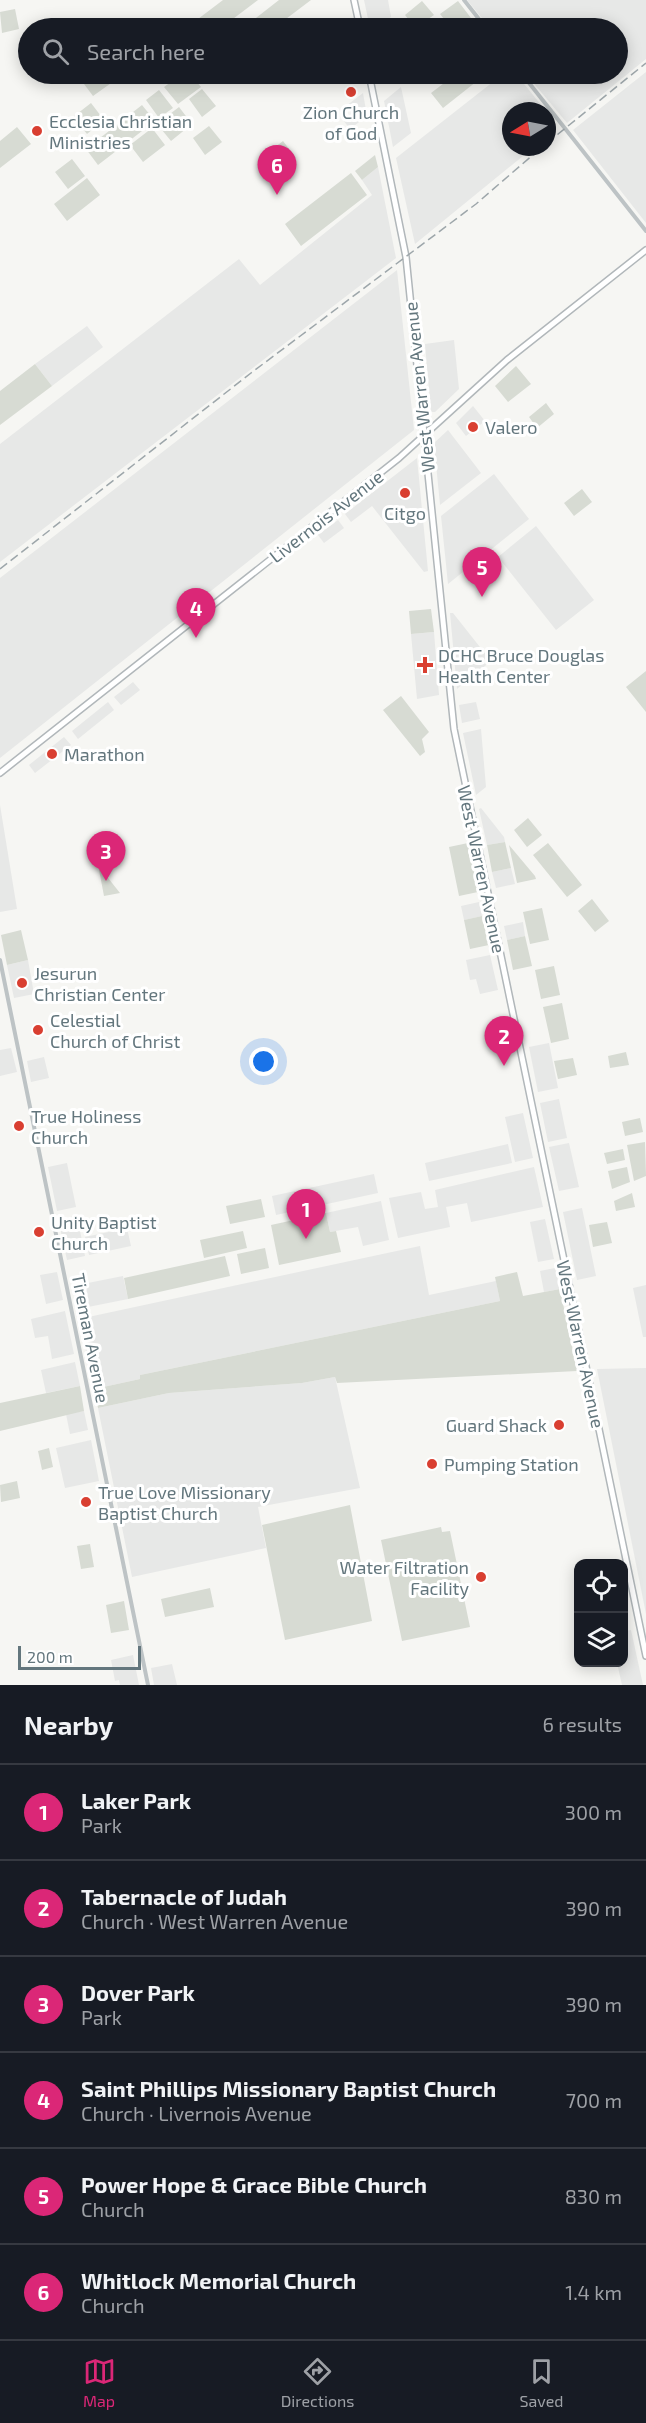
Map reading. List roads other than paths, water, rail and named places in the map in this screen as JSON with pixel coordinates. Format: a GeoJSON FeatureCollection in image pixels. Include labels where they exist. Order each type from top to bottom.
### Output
{"type":"FeatureCollection","features":[{"type":"Feature","properties":{"kind":"main road"},"geometry":{"type":"LineString","coordinates":[[354,0],[358,18]]}},
{"type":"Feature","properties":{"kind":"main road","name":"West Warren Avenue"},"geometry":{"type":"LineString","coordinates":[[371,84],[406,257],[454,729],[646,1656]]}},
{"type":"Feature","properties":{"kind":"main road","name":"Livernois Avenue"},"geometry":{"type":"LineString","coordinates":[[0,773],[424,437],[507,360],[646,250]]}},
{"type":"Feature","properties":{"kind":"street"},"geometry":{"type":"LineString","coordinates":[[464,0],[478,18]]}},
{"type":"Feature","properties":{"kind":"street"},"geometry":{"type":"LineString","coordinates":[[530,84],[646,231]]}},
{"type":"Feature","properties":{"kind":"street","name":"Tireman Avenue"},"geometry":{"type":"LineString","coordinates":[[0,960],[148,1685]]}},
{"type":"Feature","properties":{"kind":"railway"},"geometry":{"type":"LineString","coordinates":[[628,78],[646,63]]}},
{"type":"Feature","properties":{"kind":"railway"},"geometry":{"type":"LineString","coordinates":[[556,136],[620,84]]}},
{"type":"Feature","properties":{"kind":"railway"},"geometry":{"type":"LineString","coordinates":[[0,569],[251,373],[476,204],[532,156]]}},
{"type":"Feature","properties":{"kind":"place","name":"Zion Church of God"},"geometry":{"type":"Point","coordinates":[351,92]}},
{"type":"Feature","properties":{"kind":"place","name":"Ecclesia Christian Ministries"},"geometry":{"type":"Point","coordinates":[37,131]}},
{"type":"Feature","properties":{"kind":"place","name":"Whitlock Memorial Church"},"geometry":{"type":"Point","coordinates":[277,195]}},
{"type":"Feature","properties":{"kind":"place","name":"Valero"},"geometry":{"type":"Point","coordinates":[473,427]}},
{"type":"Feature","properties":{"kind":"place","name":"Citgo"},"geometry":{"type":"Point","coordinates":[405,493]}},
{"type":"Feature","properties":{"kind":"place","name":"Power Hope & Grace Bible Church"},"geometry":{"type":"Point","coordinates":[482,597]}},
{"type":"Feature","properties":{"kind":"place","name":"Saint Phillips Missionary Baptist Church"},"geometry":{"type":"Point","coordinates":[196,638]}},
{"type":"Feature","properties":{"kind":"place","name":"DCHC Bruce Douglas Health Center"},"geometry":{"type":"Point","coordinates":[425,665]}},
{"type":"Feature","properties":{"kind":"place","name":"Marathon"},"geometry":{"type":"Point","coordinates":[52,754]}},
{"type":"Feature","properties":{"kind":"place","name":"Dover Park"},"geometry":{"type":"Point","coordinates":[106,881]}},
{"type":"Feature","properties":{"kind":"place","name":"Jesurun Christian Center"},"geometry":{"type":"Point","coordinates":[22,983]}},
{"type":"Feature","properties":{"kind":"place","name":"Celestial Church of Christ"},"geometry":{"type":"Point","coordinates":[38,1030]}},
{"type":"Feature","properties":{"kind":"place","name":"Tabernacle of Judah"},"geometry":{"type":"Point","coordinates":[504,1066]}},
{"type":"Feature","properties":{"kind":"place","name":"True Holiness Church"},"geometry":{"type":"Point","coordinates":[19,1126]}},
{"type":"Feature","properties":{"kind":"place","name":"Unity Baptist Church"},"geometry":{"type":"Point","coordinates":[39,1232]}},
{"type":"Feature","properties":{"kind":"place","name":"Laker Park"},"geometry":{"type":"Point","coordinates":[306,1239]}},
{"type":"Feature","properties":{"kind":"place","name":"Guard Shack"},"geometry":{"type":"Point","coordinates":[559,1425]}},
{"type":"Feature","properties":{"kind":"place","name":"Pumping Station"},"geometry":{"type":"Point","coordinates":[432,1464]}},
{"type":"Feature","properties":{"kind":"place","name":"True Love Missionary Baptist Church"},"geometry":{"type":"Point","coordinates":[86,1502]}},
{"type":"Feature","properties":{"kind":"place","name":"Water Filtration Facility"},"geometry":{"type":"Point","coordinates":[481,1577]}}]}
